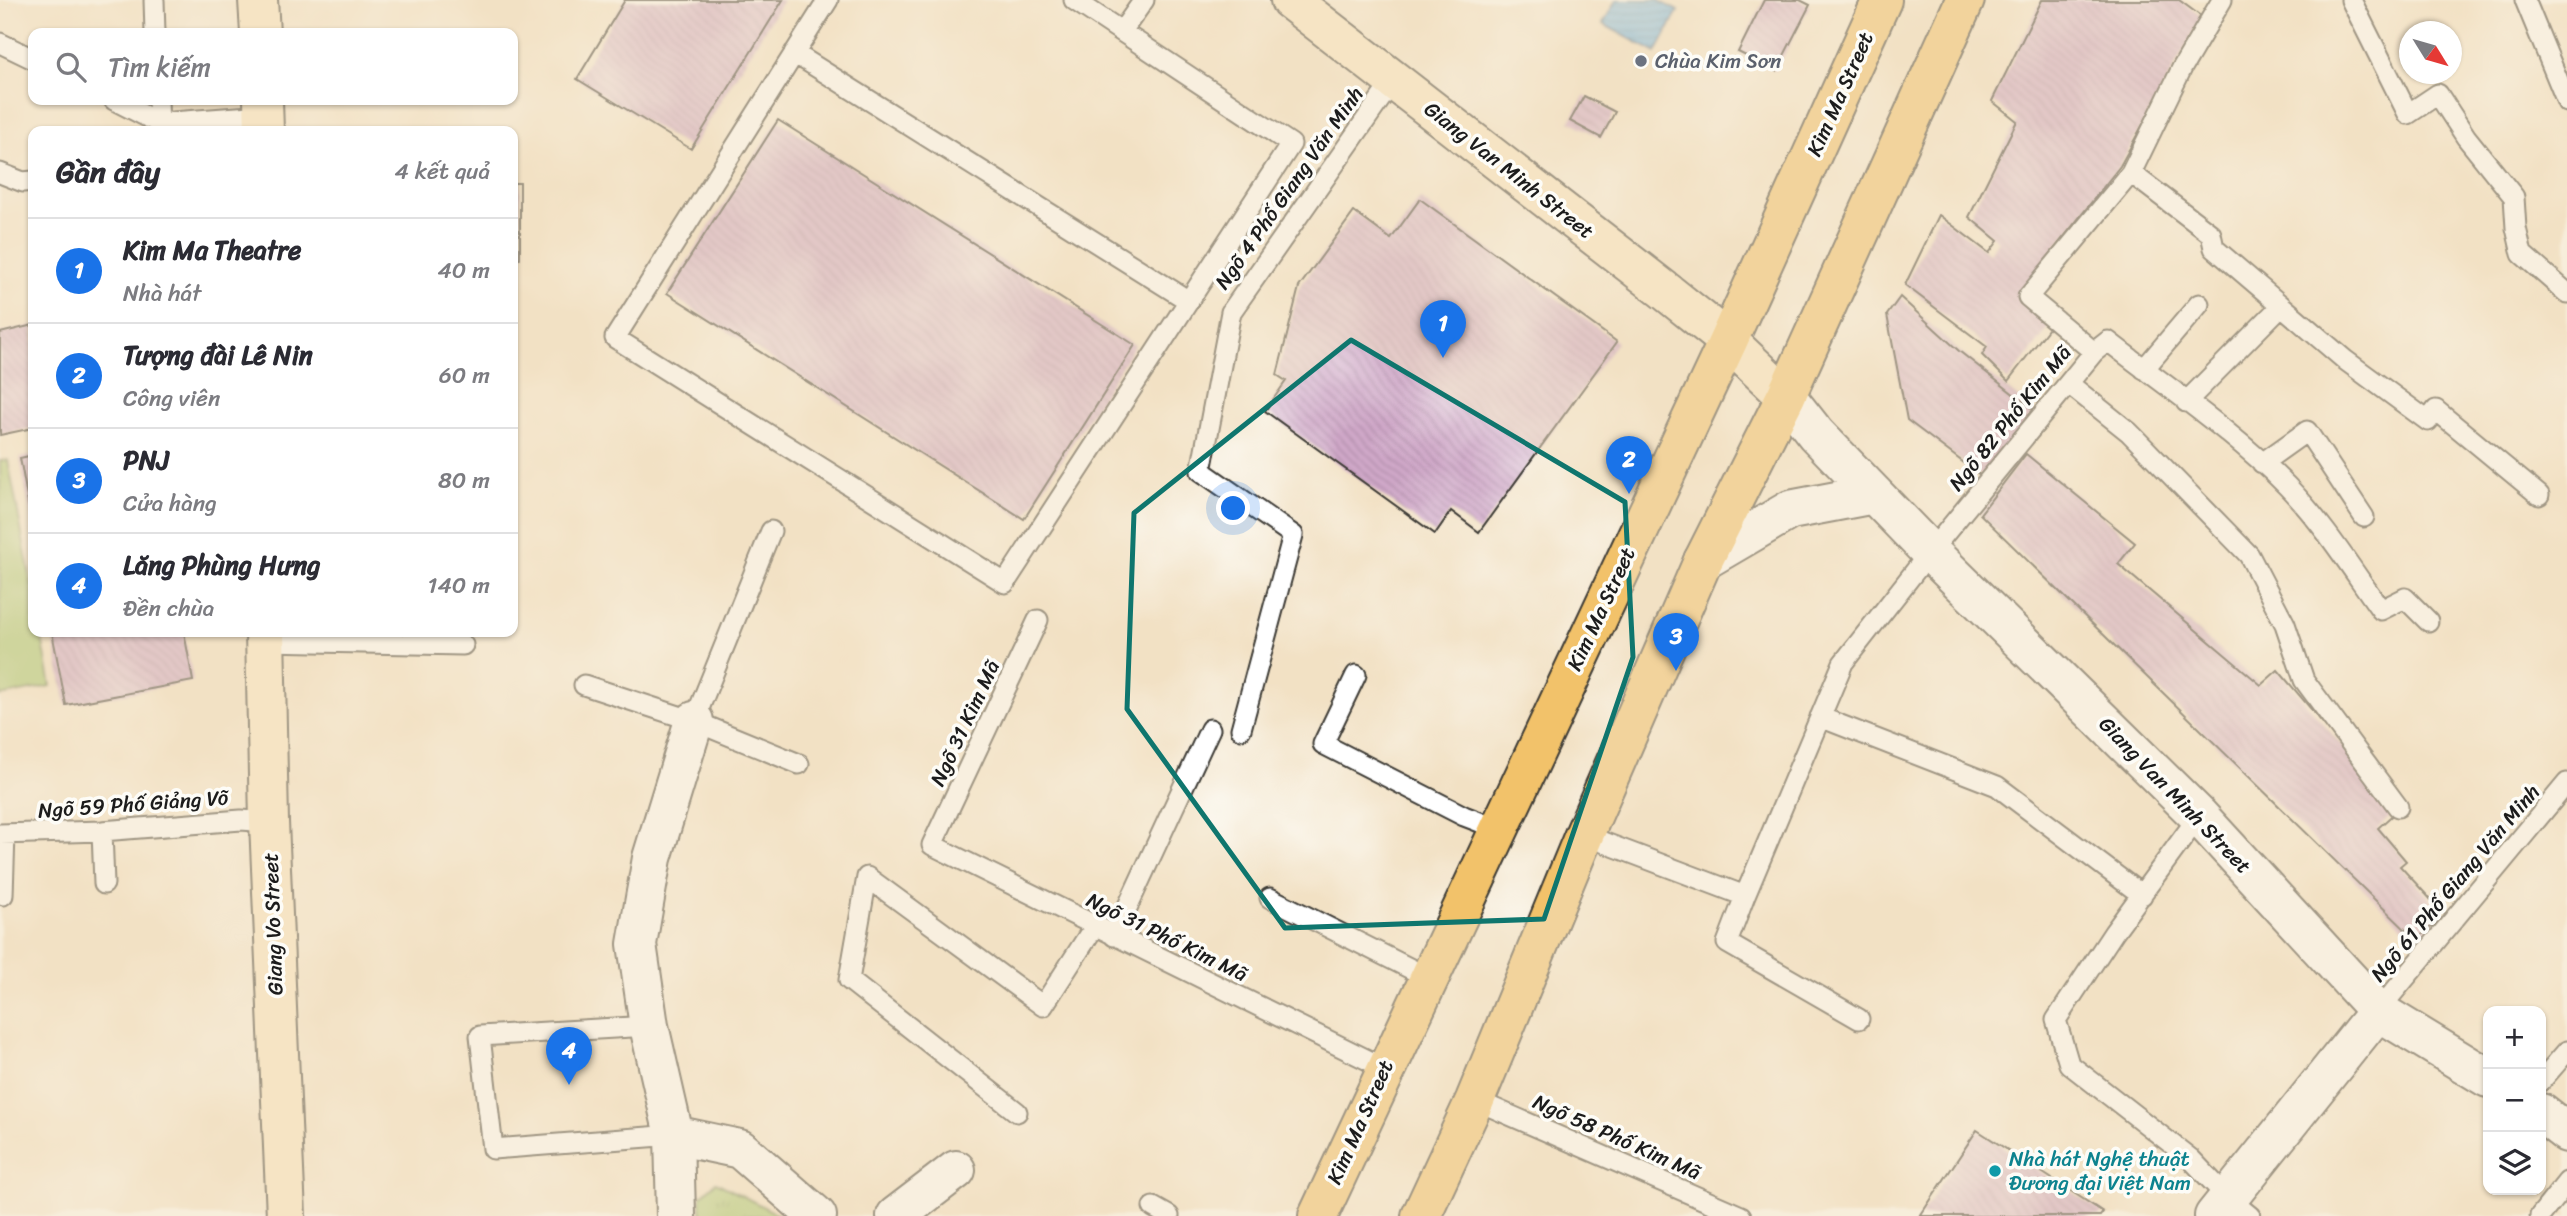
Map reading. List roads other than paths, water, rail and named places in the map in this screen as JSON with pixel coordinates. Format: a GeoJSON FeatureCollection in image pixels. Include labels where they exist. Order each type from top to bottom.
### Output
{"type":"FeatureCollection","features":[{"type":"Feature","properties":{"kind":"main road"},"geometry":{"type":"LineString","coordinates":[[258,0],[260,28]]}},
{"type":"Feature","properties":{"kind":"main road","name":"Giang Van Minh Street"},"geometry":{"type":"LineString","coordinates":[[1290,0],[1728,341],[1786,396]]}},
{"type":"Feature","properties":{"kind":"main road","name":"Kim Ma Street"},"geometry":{"type":"LineString","coordinates":[[1318,1216],[1384,1068],[1728,341],[1882,0]]}},
{"type":"Feature","properties":{"kind":"main road"},"geometry":{"type":"LineString","coordinates":[[1421,1216],[1475,1100],[1584,835],[1703,561],[1786,396],[1965,0]]}},
{"type":"Feature","properties":{"kind":"main road","name":"Giang Vo Street"},"geometry":{"type":"LineString","coordinates":[[265,637],[269,822],[286,1216]]}},
{"type":"Feature","properties":{"kind":"street","name":"Giang Van Minh Street"},"geometry":{"type":"LineString","coordinates":[[1786,396],[1816,434],[1930,552],[2199,816],[2378,1011],[2483,1075]]}},
{"type":"Feature","properties":{"kind":"street"},"geometry":{"type":"LineString","coordinates":[[1703,561],[1790,510],[1874,494]]}},
{"type":"Feature","properties":{"kind":"street"},"geometry":{"type":"LineString","coordinates":[[676,1216],[674,1135],[649,1026],[637,944],[652,858],[694,721]]}},
{"type":"Feature","properties":{"kind":"street"},"geometry":{"type":"LineString","coordinates":[[2231,1210],[2378,1011]]}},
{"type":"Feature","properties":{"kind":"street"},"geometry":{"type":"LineString","coordinates":[[2546,1117],[2567,1133]]}},
{"type":"Feature","properties":{"kind":"street"},"geometry":{"type":"LineString","coordinates":[[674,1135],[740,1149],[817,1216]]}},
{"type":"Feature","properties":{"kind":"street"},"geometry":{"type":"LineString","coordinates":[[896,1216],[956,1170]]}},
{"type":"Feature","properties":{"kind":"lane"},"geometry":{"type":"LineString","coordinates":[[154,0],[155,28]]}},
{"type":"Feature","properties":{"kind":"lane"},"geometry":{"type":"LineString","coordinates":[[828,0],[615,338],[1006,583],[1292,144],[1074,0]]}},
{"type":"Feature","properties":{"kind":"lane"},"geometry":{"type":"LineString","coordinates":[[1122,32],[1144,0]]}},
{"type":"Feature","properties":{"kind":"lane","name":"Ngõ 82 Phố Kim Mã"},"geometry":{"type":"LineString","coordinates":[[1859,1019],[1727,943],[1843,663],[2094,352],[2028,296],[2132,173],[2182,68],[2222,0]]}},
{"type":"Feature","properties":{"kind":"lane"},"geometry":{"type":"LineString","coordinates":[[2351,0],[2408,114],[2438,94],[2466,137],[2514,197],[2516,228],[2522,254],[2567,292]]}},
{"type":"Feature","properties":{"kind":"lane"},"geometry":{"type":"LineString","coordinates":[[2525,0],[2567,102]]}},
{"type":"Feature","properties":{"kind":"lane"},"geometry":{"type":"LineString","coordinates":[[0,43],[28,57]]}},
{"type":"Feature","properties":{"kind":"lane"},"geometry":{"type":"LineString","coordinates":[[794,53],[1189,301]]}},
{"type":"Feature","properties":{"kind":"lane","name":"Ngõ 4 Phố Giang Văn Minh"},"geometry":{"type":"LineString","coordinates":[[1241,729],[1293,535],[1201,471],[1231,312],[1393,81]]}},
{"type":"Feature","properties":{"kind":"lane"},"geometry":{"type":"LineString","coordinates":[[122,105],[157,126]]}},
{"type":"Feature","properties":{"kind":"lane"},"geometry":{"type":"LineString","coordinates":[[158,105],[159,126]]}},
{"type":"Feature","properties":{"kind":"lane"},"geometry":{"type":"LineString","coordinates":[[168,126],[264,115]]}},
{"type":"Feature","properties":{"kind":"lane"},"geometry":{"type":"LineString","coordinates":[[0,173],[28,181]]}},
{"type":"Feature","properties":{"kind":"lane"},"geometry":{"type":"LineString","coordinates":[[2132,173],[2211,234],[2214,248],[2345,360],[2428,421],[2436,410],[2539,495]]}},
{"type":"Feature","properties":{"kind":"lane"},"geometry":{"type":"LineString","coordinates":[[2144,369],[2199,304]]}},
{"type":"Feature","properties":{"kind":"lane"},"geometry":{"type":"LineString","coordinates":[[2186,402],[2281,306]]}},
{"type":"Feature","properties":{"kind":"lane"},"geometry":{"type":"LineString","coordinates":[[2094,352],[2108,341],[2262,463],[2319,523],[2381,610],[2405,598],[2428,621]]}},
{"type":"Feature","properties":{"kind":"lane"},"geometry":{"type":"LineString","coordinates":[[2069,384],[2129,432],[2249,555],[2285,624],[2304,680],[2398,807]]}},
{"type":"Feature","properties":{"kind":"lane"},"geometry":{"type":"LineString","coordinates":[[2262,463],[2307,431],[2364,517]]}},
{"type":"Feature","properties":{"kind":"lane"},"geometry":{"type":"LineString","coordinates":[[694,721],[771,531]]}},
{"type":"Feature","properties":{"kind":"lane","name":"Ngõ 31 Kim Mã"},"geometry":{"type":"LineString","coordinates":[[932,845],[1038,621]]}},
{"type":"Feature","properties":{"kind":"lane"},"geometry":{"type":"LineString","coordinates":[[287,637],[463,645]]}},
{"type":"Feature","properties":{"kind":"lane"},"geometry":{"type":"LineString","coordinates":[[1356,676],[1323,744],[1464,816],[1498,829]]}},
{"type":"Feature","properties":{"kind":"lane"},"geometry":{"type":"LineString","coordinates":[[584,685],[694,721],[799,764]]}},
{"type":"Feature","properties":{"kind":"lane"},"geometry":{"type":"LineString","coordinates":[[1820,717],[1997,786],[2142,895]]}},
{"type":"Feature","properties":{"kind":"lane"},"geometry":{"type":"LineString","coordinates":[[1114,936],[1210,729]]}},
{"type":"Feature","properties":{"kind":"lane","name":"Ngõ 61 Phố Giang Văn Minh"},"geometry":{"type":"LineString","coordinates":[[2378,1011],[2567,783]]}},
{"type":"Feature","properties":{"kind":"lane"},"geometry":{"type":"LineString","coordinates":[[2199,816],[2056,1020],[2069,1064],[2191,1159],[2231,1210]]}},
{"type":"Feature","properties":{"kind":"lane","name":"Ngõ 59 Phố Giảng Võ"},"geometry":{"type":"LineString","coordinates":[[2,834],[103,831],[242,820],[269,822]]}},
{"type":"Feature","properties":{"kind":"lane"},"geometry":{"type":"LineString","coordinates":[[103,831],[104,884]]}},
{"type":"Feature","properties":{"kind":"lane"},"geometry":{"type":"LineString","coordinates":[[2,834],[3,895]]}},
{"type":"Feature","properties":{"kind":"lane"},"geometry":{"type":"LineString","coordinates":[[1584,835],[1745,896]]}},
{"type":"Feature","properties":{"kind":"lane","name":"Ngõ 31 Phố Kim Mã"},"geometry":{"type":"LineString","coordinates":[[932,845],[1094,928],[1384,1068]]}},
{"type":"Feature","properties":{"kind":"lane"},"geometry":{"type":"LineString","coordinates":[[1017,1112],[849,980],[867,877],[1043,1006],[1094,928]]}},
{"type":"Feature","properties":{"kind":"lane"},"geometry":{"type":"LineString","coordinates":[[1270,898],[1427,977]]}},
{"type":"Feature","properties":{"kind":"lane"},"geometry":{"type":"LineString","coordinates":[[649,1026],[480,1037],[493,1149],[674,1135]]}},
{"type":"Feature","properties":{"kind":"lane"},"geometry":{"type":"LineString","coordinates":[[2546,1075],[2567,1051]]}},
{"type":"Feature","properties":{"kind":"lane","name":"Ngõ 58 Phố Kim Mã"},"geometry":{"type":"LineString","coordinates":[[1475,1100],[1741,1216]]}},
{"type":"Feature","properties":{"kind":"lane"},"geometry":{"type":"LineString","coordinates":[[2540,1216],[2567,1182]]}},
{"type":"Feature","properties":{"kind":"water"},"geometry":{"type":"Polygon","coordinates":[[[1616,0],[1658,0],[1678,11],[1656,53],[1603,24],[1616,0]]]}},
{"type":"Feature","properties":{"kind":"place","name":"Chùa Kim Sơn"},"geometry":{"type":"Point","coordinates":[1641,61]}},
{"type":"Feature","properties":{"kind":"place","name":"Kim Ma Theatre"},"geometry":{"type":"Point","coordinates":[1443,358]}},
{"type":"Feature","properties":{"kind":"place","name":"Tượng đài Lê Nin"},"geometry":{"type":"Point","coordinates":[1629,494]}},
{"type":"Feature","properties":{"kind":"place","name":"PNJ"},"geometry":{"type":"Point","coordinates":[1676,671]}},
{"type":"Feature","properties":{"kind":"place","name":"Lăng Phùng Hưng"},"geometry":{"type":"Point","coordinates":[569,1085]}},
{"type":"Feature","properties":{"kind":"place","name":"Nhà hát Nghệ thuật Đương đại Việt Nam"},"geometry":{"type":"Point","coordinates":[1995,1171]}}]}
